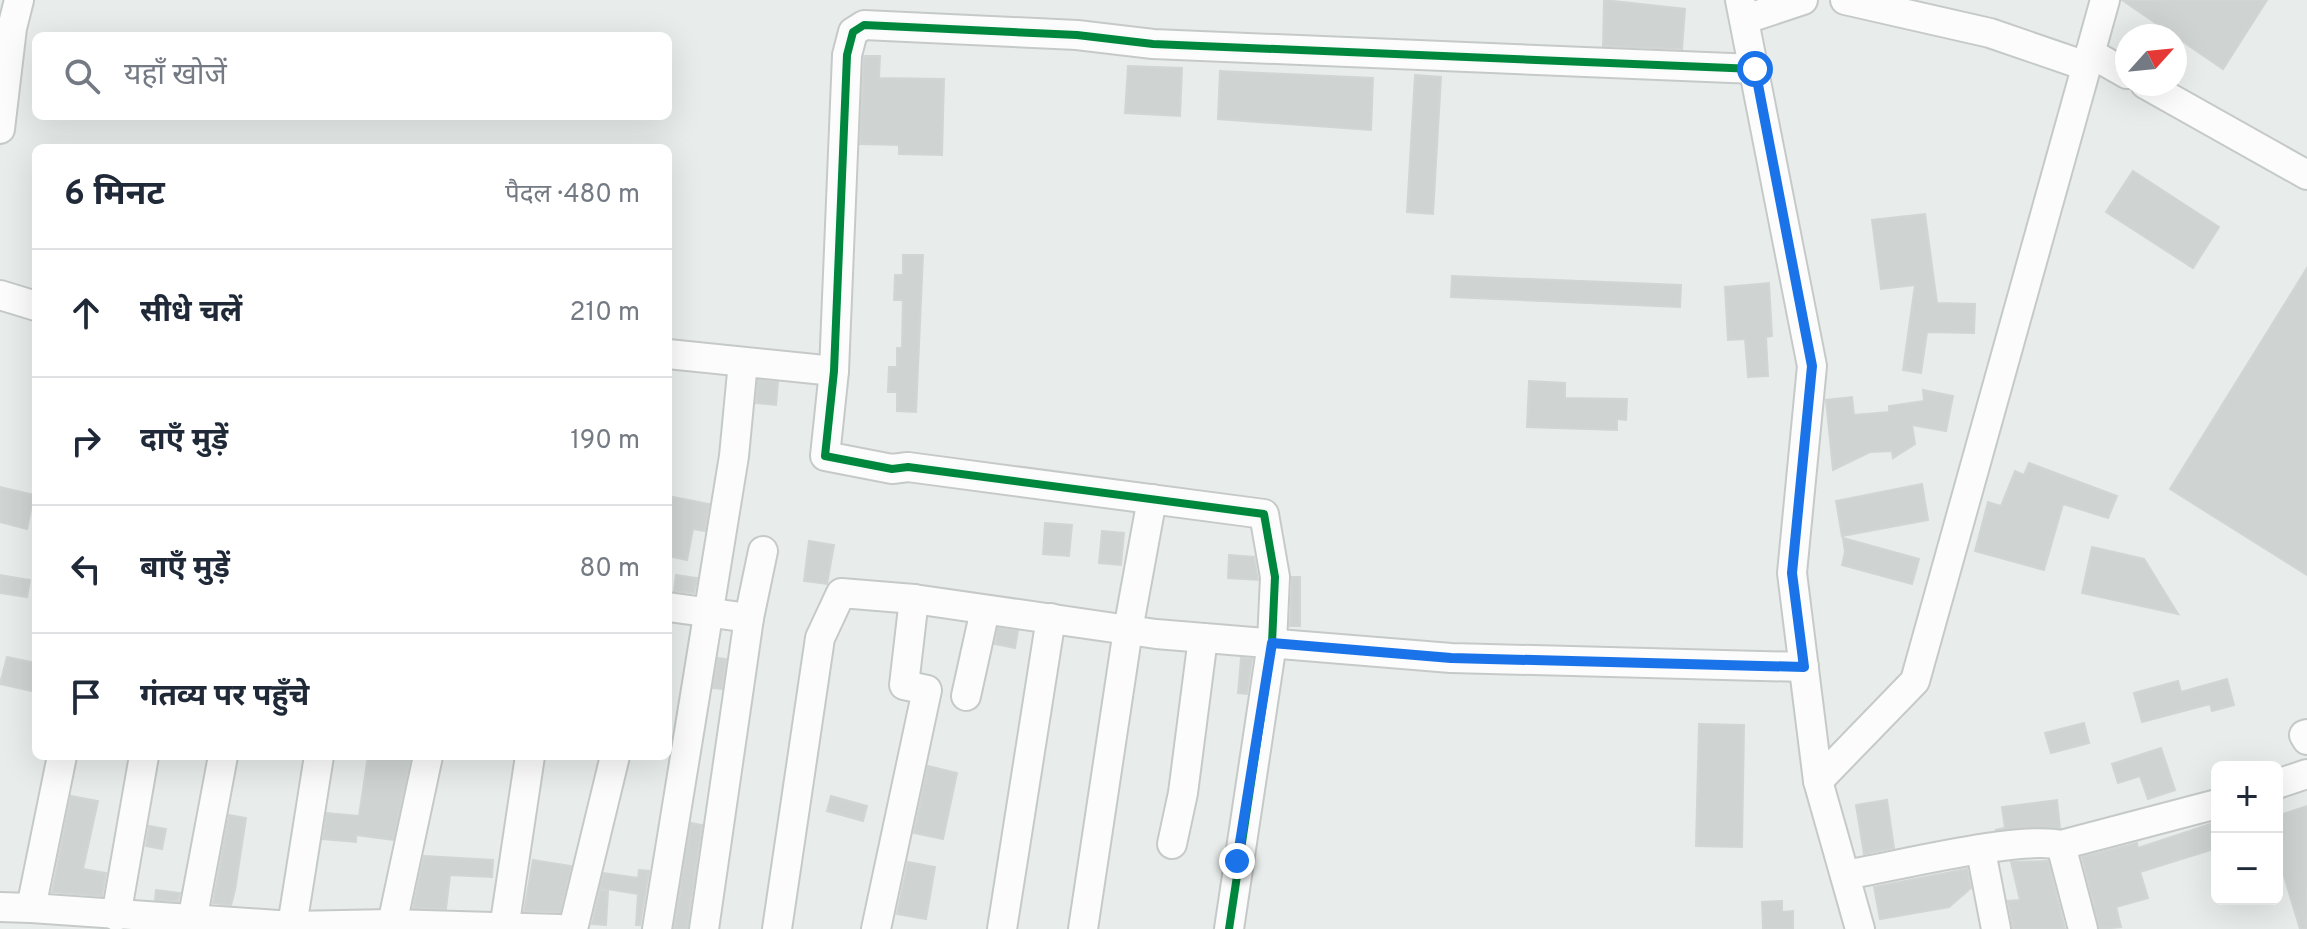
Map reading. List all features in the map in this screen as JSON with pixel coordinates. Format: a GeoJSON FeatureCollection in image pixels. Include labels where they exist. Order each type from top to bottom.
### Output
{"type":"FeatureCollection","features":[{"type":"Feature","properties":{"kind":"street"},"geometry":{"type":"LineString","coordinates":[[0,129],[6,27],[19,0]]}},
{"type":"Feature","properties":{"kind":"street"},"geometry":{"type":"LineString","coordinates":[[1803,0],[1743,10],[1812,366],[1792,573],[1818,781],[1860,929]]}},
{"type":"Feature","properties":{"kind":"street"},"geometry":{"type":"LineString","coordinates":[[1845,0],[1990,33],[2115,70]]}},
{"type":"Feature","properties":{"kind":"street"},"geometry":{"type":"LineString","coordinates":[[1818,781],[1915,681],[2105,0]]}},
{"type":"Feature","properties":{"kind":"street"},"geometry":{"type":"LineString","coordinates":[[1229,929],[1272,643],[1275,577],[1264,514],[908,467],[892,469],[825,456],[834,371],[847,55],[853,32],[864,25],[1077,35],[1153,44],[1755,69]]}},
{"type":"Feature","properties":{"kind":"street"},"geometry":{"type":"LineString","coordinates":[[2166,96],[2307,175]]}},
{"type":"Feature","properties":{"kind":"street"},"geometry":{"type":"LineString","coordinates":[[0,295],[32,305]]}},
{"type":"Feature","properties":{"kind":"street"},"geometry":{"type":"LineString","coordinates":[[672,354],[834,371]]}},
{"type":"Feature","properties":{"kind":"street"},"geometry":{"type":"LineString","coordinates":[[657,929],[706,613],[734,456],[743,362]]}},
{"type":"Feature","properties":{"kind":"street"},"geometry":{"type":"LineString","coordinates":[[1083,929],[1128,630],[1152,499]]}},
{"type":"Feature","properties":{"kind":"street"},"geometry":{"type":"LineString","coordinates":[[704,929],[749,618],[763,551]]}},
{"type":"Feature","properties":{"kind":"street"},"geometry":{"type":"LineString","coordinates":[[777,929],[820,638],[841,593],[914,599],[1203,638],[1451,658],[1804,667]]}},
{"type":"Feature","properties":{"kind":"street"},"geometry":{"type":"LineString","coordinates":[[876,929],[927,690],[904,685],[914,599]]}},
{"type":"Feature","properties":{"kind":"street"},"geometry":{"type":"LineString","coordinates":[[672,608],[749,618]]}},
{"type":"Feature","properties":{"kind":"street"},"geometry":{"type":"LineString","coordinates":[[966,696],[985,610]]}},
{"type":"Feature","properties":{"kind":"street"},"geometry":{"type":"LineString","coordinates":[[1002,929],[1051,618]]}},
{"type":"Feature","properties":{"kind":"street"},"geometry":{"type":"LineString","coordinates":[[1172,844],[1183,793],[1203,638]]}},
{"type":"Feature","properties":{"kind":"street"},"geometry":{"type":"LineString","coordinates":[[31,908],[61,760]]}},
{"type":"Feature","properties":{"kind":"street"},"geometry":{"type":"LineString","coordinates":[[116,916],[143,760]]}},
{"type":"Feature","properties":{"kind":"street"},"geometry":{"type":"LineString","coordinates":[[192,921],[222,760]]}},
{"type":"Feature","properties":{"kind":"street"},"geometry":{"type":"LineString","coordinates":[[292,926],[318,760]]}},
{"type":"Feature","properties":{"kind":"street"},"geometry":{"type":"LineString","coordinates":[[391,926],[427,760]]}},
{"type":"Feature","properties":{"kind":"street"},"geometry":{"type":"LineString","coordinates":[[504,928],[529,760]]}},
{"type":"Feature","properties":{"kind":"street"},"geometry":{"type":"LineString","coordinates":[[573,929],[614,760]]}},
{"type":"Feature","properties":{"kind":"street"},"geometry":{"type":"LineString","coordinates":[[2283,782],[2307,774]]}},
{"type":"Feature","properties":{"kind":"street"},"geometry":{"type":"LineString","coordinates":[[1845,875],[1981,851],[2050,842],[2061,845],[2211,806]]}},
{"type":"Feature","properties":{"kind":"street"},"geometry":{"type":"LineString","coordinates":[[2061,845],[2083,929]]}},
{"type":"Feature","properties":{"kind":"street"},"geometry":{"type":"LineString","coordinates":[[1981,851],[1996,929]]}},
{"type":"Feature","properties":{"kind":"street"},"geometry":{"type":"LineString","coordinates":[[0,907],[292,926],[559,929]]}},
{"type":"Feature","properties":{"kind":"building"},"geometry":{"type":"Polygon","coordinates":[[[1604,0],[1685,9],[1682,49],[1603,46],[1604,0]]]}},
{"type":"Feature","properties":{"kind":"building"},"geometry":{"type":"Polygon","coordinates":[[[2122,0],[2267,0],[2223,69],[2187,44],[2187,24],[2157,24],[2122,0]]]}},
{"type":"Feature","properties":{"kind":"building"},"geometry":{"type":"Polygon","coordinates":[[[864,56],[880,56],[879,78],[944,79],[942,155],[899,154],[899,145],[860,144],[864,56]]]}},
{"type":"Feature","properties":{"kind":"building"},"geometry":{"type":"Polygon","coordinates":[[[1128,66],[1182,68],[1180,116],[1125,113],[1128,66]]]}},
{"type":"Feature","properties":{"kind":"building"},"geometry":{"type":"Polygon","coordinates":[[[1220,71],[1373,78],[1371,130],[1218,119],[1220,71]]]}},
{"type":"Feature","properties":{"kind":"building"},"geometry":{"type":"Polygon","coordinates":[[[1415,75],[1441,77],[1433,214],[1407,212],[1415,75]]]}},
{"type":"Feature","properties":{"kind":"building"},"geometry":{"type":"Polygon","coordinates":[[[2133,171],[2219,227],[2193,268],[2106,212],[2133,171]]]}},
{"type":"Feature","properties":{"kind":"building"},"geometry":{"type":"Polygon","coordinates":[[[1925,214],[1937,303],[1975,304],[1974,333],[1927,332],[1921,373],[1903,370],[1915,285],[1881,289],[1872,220],[1925,214]]]}},
{"type":"Feature","properties":{"kind":"building"},"geometry":{"type":"Polygon","coordinates":[[[903,255],[923,255],[916,412],[897,411],[897,392],[888,392],[889,367],[897,367],[897,348],[902,348],[903,300],[894,300],[895,275],[903,275],[903,255]]]}},
{"type":"Feature","properties":{"kind":"building"},"geometry":{"type":"Polygon","coordinates":[[[2307,268],[2307,575],[2170,489],[2307,268]]]}},
{"type":"Feature","properties":{"kind":"building"},"geometry":{"type":"Polygon","coordinates":[[[1452,276],[1681,285],[1680,307],[1451,297],[1452,276]]]}},
{"type":"Feature","properties":{"kind":"building"},"geometry":{"type":"Polygon","coordinates":[[[1769,283],[1772,336],[1766,337],[1768,376],[1748,377],[1745,339],[1728,340],[1725,287],[1769,283]]]}},
{"type":"Feature","properties":{"kind":"building"},"geometry":{"type":"Polygon","coordinates":[[[758,380],[778,382],[776,405],[756,403],[758,380]]]}},
{"type":"Feature","properties":{"kind":"building"},"geometry":{"type":"Polygon","coordinates":[[[1529,381],[1565,383],[1565,398],[1627,399],[1626,420],[1617,419],[1617,430],[1527,427],[1529,381]]]}},
{"type":"Feature","properties":{"kind":"building"},"geometry":{"type":"Polygon","coordinates":[[[1923,390],[1953,396],[1946,431],[1912,425],[1915,444],[1893,458],[1892,451],[1870,452],[1833,470],[1826,400],[1852,397],[1854,415],[1889,412],[1889,406],[1924,401],[1923,390]]]}},
{"type":"Feature","properties":{"kind":"building"},"geometry":{"type":"Polygon","coordinates":[[[2029,463],[2117,496],[2108,518],[2063,504],[2044,570],[1975,551],[1988,502],[2001,506],[2015,471],[2024,475],[2029,463]]]}},
{"type":"Feature","properties":{"kind":"building"},"geometry":{"type":"Polygon","coordinates":[[[1922,484],[1928,520],[1842,536],[1836,501],[1922,484]]]}},
{"type":"Feature","properties":{"kind":"building"},"geometry":{"type":"Polygon","coordinates":[[[0,487],[32,495],[27,529],[0,522],[0,487]]]}},
{"type":"Feature","properties":{"kind":"building"},"geometry":{"type":"Polygon","coordinates":[[[672,497],[709,504],[705,531],[693,529],[687,560],[672,557],[672,497]]]}},
{"type":"Feature","properties":{"kind":"building"},"geometry":{"type":"Polygon","coordinates":[[[1045,523],[1072,525],[1069,556],[1043,554],[1045,523]]]}},
{"type":"Feature","properties":{"kind":"building"},"geometry":{"type":"Polygon","coordinates":[[[1102,531],[1124,533],[1121,565],[1099,563],[1102,531]]]}},
{"type":"Feature","properties":{"kind":"building"},"geometry":{"type":"Polygon","coordinates":[[[1843,538],[1919,559],[1912,584],[1842,565],[1845,552],[1843,538]]]}},
{"type":"Feature","properties":{"kind":"building"},"geometry":{"type":"Polygon","coordinates":[[[809,541],[834,545],[827,584],[804,581],[809,541]]]}},
{"type":"Feature","properties":{"kind":"building"},"geometry":{"type":"Polygon","coordinates":[[[2092,547],[2144,559],[2178,614],[2082,593],[2092,547]]]}},
{"type":"Feature","properties":{"kind":"building"},"geometry":{"type":"Polygon","coordinates":[[[1229,555],[1254,557],[1258,580],[1228,578],[1229,555]]]}},
{"type":"Feature","properties":{"kind":"building"},"geometry":{"type":"Polygon","coordinates":[[[0,575],[30,580],[27,597],[0,593],[0,575]]]}},
{"type":"Feature","properties":{"kind":"building"},"geometry":{"type":"Polygon","coordinates":[[[676,575],[697,578],[694,593],[674,591],[676,575]]]}},
{"type":"Feature","properties":{"kind":"building"},"geometry":{"type":"Polygon","coordinates":[[[1292,577],[1300,577],[1300,626],[1290,626],[1292,577]]]}},
{"type":"Feature","properties":{"kind":"building"},"geometry":{"type":"Polygon","coordinates":[[[998,628],[1018,631],[1015,648],[995,644],[998,628]]]}},
{"type":"Feature","properties":{"kind":"building"},"geometry":{"type":"Polygon","coordinates":[[[7,657],[32,662],[32,691],[0,684],[7,657]]]}},
{"type":"Feature","properties":{"kind":"building"},"geometry":{"type":"Polygon","coordinates":[[[718,658],[726,659],[722,689],[713,688],[718,658]]]}},
{"type":"Feature","properties":{"kind":"building"},"geometry":{"type":"Polygon","coordinates":[[[1241,658],[1252,659],[1247,694],[1238,693],[1241,658]]]}},
{"type":"Feature","properties":{"kind":"building"},"geometry":{"type":"Polygon","coordinates":[[[2227,679],[2234,705],[2212,711],[2210,704],[2142,722],[2134,693],[2178,681],[2181,692],[2227,679]]]}},
{"type":"Feature","properties":{"kind":"building"},"geometry":{"type":"Polygon","coordinates":[[[2084,723],[2089,743],[2051,753],[2045,733],[2084,723]]]}},
{"type":"Feature","properties":{"kind":"building"},"geometry":{"type":"Polygon","coordinates":[[[1699,724],[1744,725],[1742,847],[1696,846],[1699,724]]]}},
{"type":"Feature","properties":{"kind":"building"},"geometry":{"type":"Polygon","coordinates":[[[2161,748],[2175,790],[2148,799],[2140,776],[2118,783],[2112,764],[2161,748]]]}},
{"type":"Feature","properties":{"kind":"building"},"geometry":{"type":"Polygon","coordinates":[[[367,760],[410,760],[393,840],[356,835],[356,842],[323,839],[327,813],[359,816],[367,760]]]}},
{"type":"Feature","properties":{"kind":"building"},"geometry":{"type":"Polygon","coordinates":[[[928,766],[957,773],[943,839],[914,833],[928,766]]]}},
{"type":"Feature","properties":{"kind":"building"},"geometry":{"type":"Polygon","coordinates":[[[71,796],[98,801],[83,869],[106,873],[102,896],[52,892],[71,796]]]}},
{"type":"Feature","properties":{"kind":"building"},"geometry":{"type":"Polygon","coordinates":[[[831,796],[867,806],[863,821],[827,811],[831,796]]]}},
{"type":"Feature","properties":{"kind":"building"},"geometry":{"type":"Polygon","coordinates":[[[1887,800],[1894,848],[1864,854],[1856,805],[1887,800]]]}},
{"type":"Feature","properties":{"kind":"building"},"geometry":{"type":"Polygon","coordinates":[[[2057,800],[2060,828],[1995,830],[2005,828],[2002,807],[2057,800]]]}},
{"type":"Feature","properties":{"kind":"building"},"geometry":{"type":"Polygon","coordinates":[[[2307,806],[2307,929],[2300,929],[2283,873],[2283,814],[2307,806]]]}},
{"type":"Feature","properties":{"kind":"building"},"geometry":{"type":"Polygon","coordinates":[[[229,815],[246,818],[231,905],[213,903],[229,815]]]}},
{"type":"Feature","properties":{"kind":"building"},"geometry":{"type":"Polygon","coordinates":[[[691,823],[702,825],[687,929],[674,929],[691,823]]]}},
{"type":"Feature","properties":{"kind":"building"},"geometry":{"type":"Polygon","coordinates":[[[2211,824],[2211,850],[2140,872],[2148,898],[2116,907],[2121,927],[2100,929],[2082,857],[2137,843],[2138,848],[2211,824]]]}},
{"type":"Feature","properties":{"kind":"building"},"geometry":{"type":"Polygon","coordinates":[[[149,826],[166,829],[162,849],[146,846],[149,826]]]}},
{"type":"Feature","properties":{"kind":"building"},"geometry":{"type":"Polygon","coordinates":[[[424,856],[493,860],[492,877],[450,875],[446,909],[413,908],[424,856]]]}},
{"type":"Feature","properties":{"kind":"building"},"geometry":{"type":"Polygon","coordinates":[[[533,860],[571,866],[560,912],[524,911],[533,860]]]}},
{"type":"Feature","properties":{"kind":"building"},"geometry":{"type":"Polygon","coordinates":[[[2048,861],[2065,929],[2013,929],[2008,901],[2020,900],[2011,862],[2048,861]]]}},
{"type":"Feature","properties":{"kind":"building"},"geometry":{"type":"Polygon","coordinates":[[[908,862],[935,867],[926,919],[897,914],[908,862]]]}},
{"type":"Feature","properties":{"kind":"building"},"geometry":{"type":"Polygon","coordinates":[[[1967,869],[1971,888],[1949,907],[1880,919],[1874,887],[1967,869]]]}},
{"type":"Feature","properties":{"kind":"building"},"geometry":{"type":"Polygon","coordinates":[[[639,870],[649,871],[640,925],[636,925],[638,894],[600,888],[604,873],[638,878],[639,870]]]}},
{"type":"Feature","properties":{"kind":"building"},"geometry":{"type":"Polygon","coordinates":[[[156,890],[180,893],[178,901],[155,900],[156,890]]]}},
{"type":"Feature","properties":{"kind":"building"},"geometry":{"type":"Polygon","coordinates":[[[600,890],[608,891],[606,925],[592,924],[600,890]]]}},
{"type":"Feature","properties":{"kind":"building"},"geometry":{"type":"Polygon","coordinates":[[[1782,901],[1782,912],[1793,911],[1793,929],[1763,929],[1762,902],[1782,901]]]}},
{"type":"Feature","properties":{"kind":"cycle path"},"geometry":{"type":"LineString","coordinates":[[1229,929],[1272,643],[1275,577],[1264,514],[908,467],[892,469],[825,456],[834,371],[847,55],[853,32],[864,25],[1077,35],[1153,44],[1755,69]]}},
{"type":"Feature","properties":{"kind":"route"},"geometry":{"type":"LineString","coordinates":[[1237,861],[1272,643],[1451,658],[1804,667],[1792,573],[1812,366],[1755,69]]}}]}
